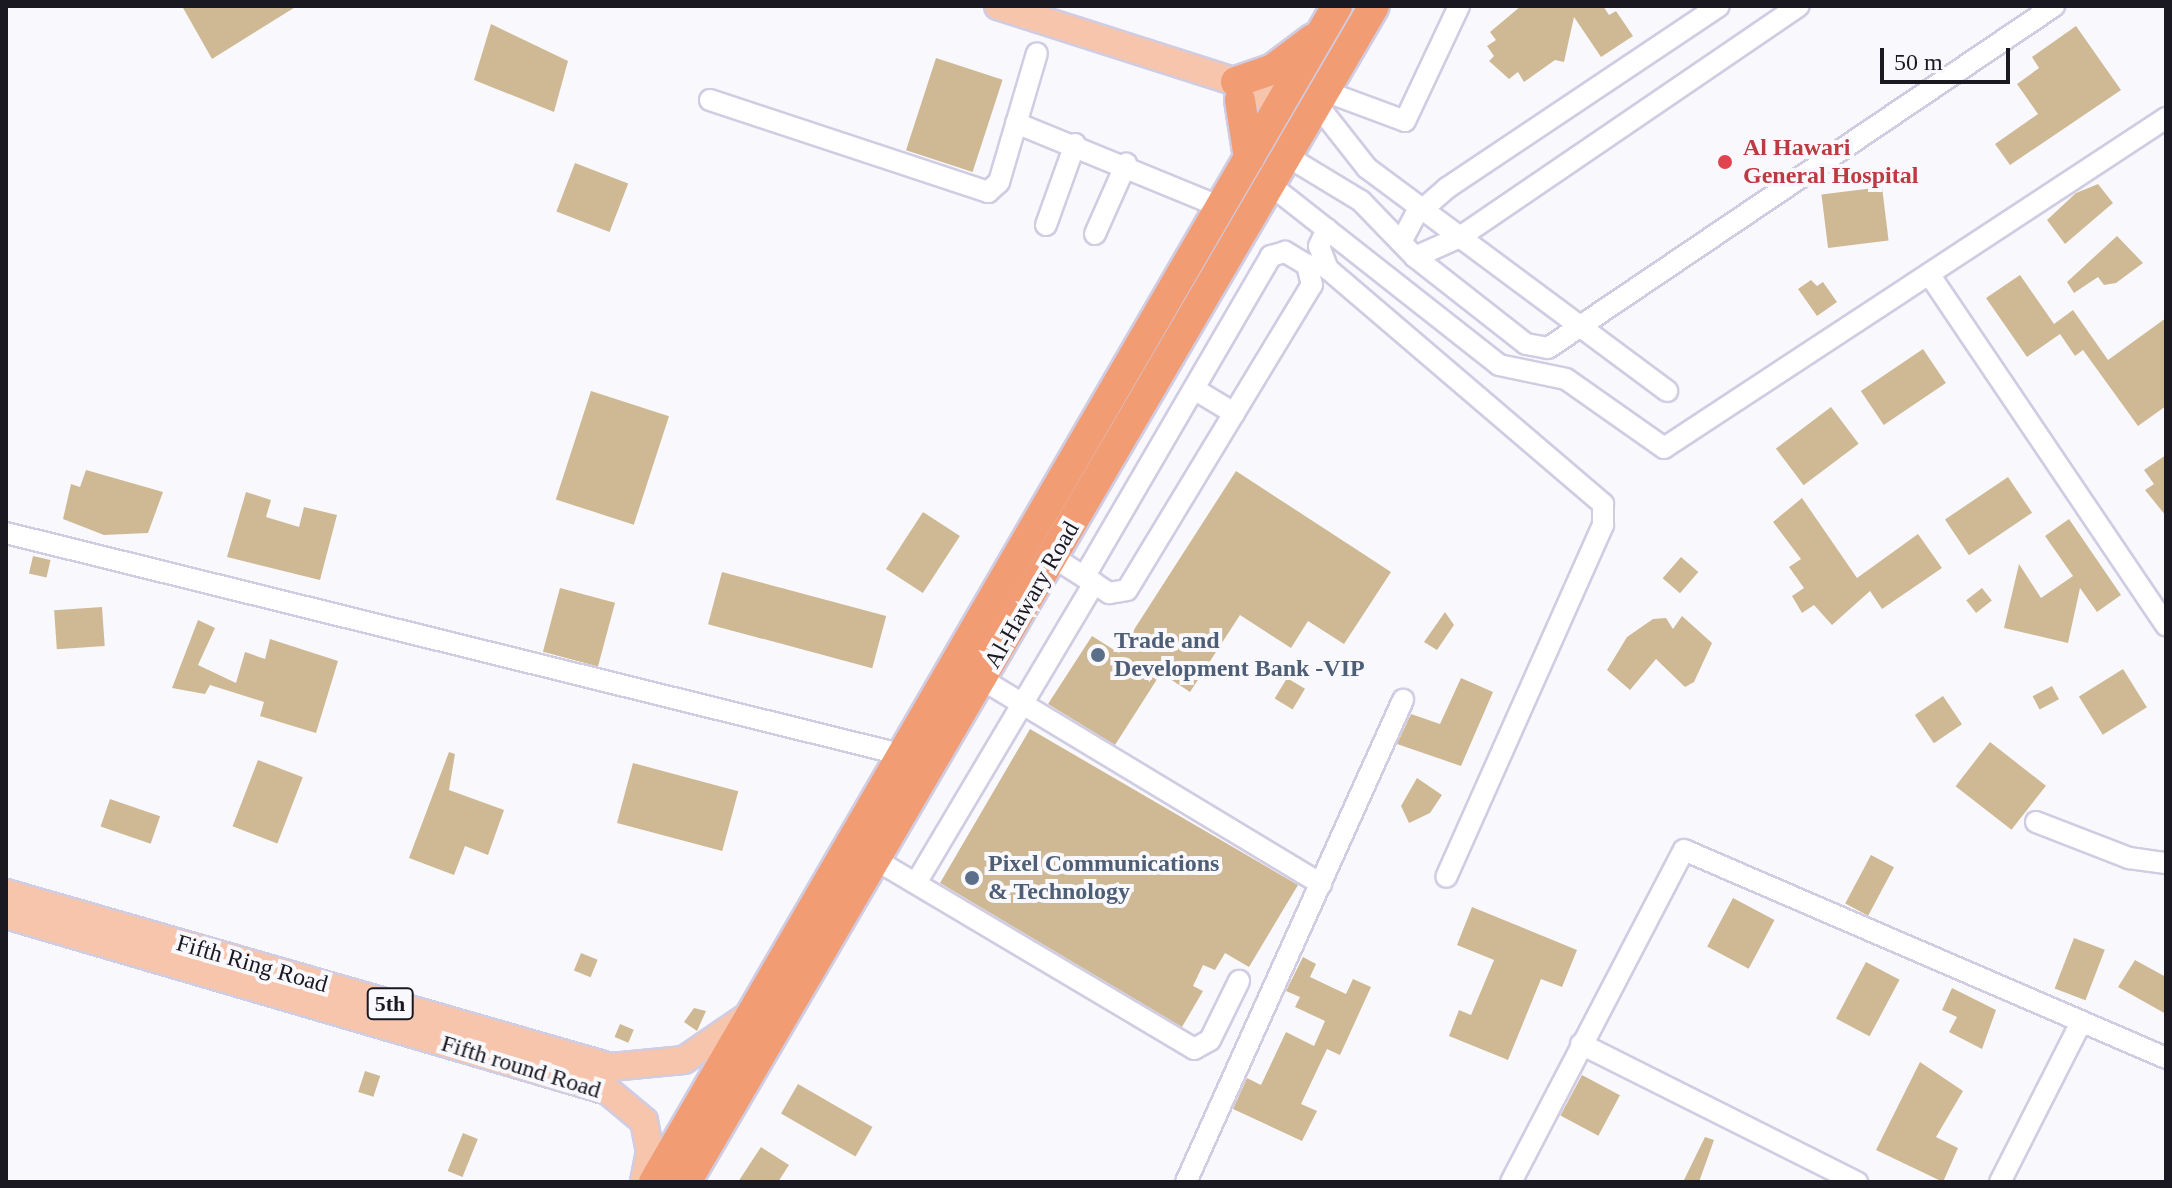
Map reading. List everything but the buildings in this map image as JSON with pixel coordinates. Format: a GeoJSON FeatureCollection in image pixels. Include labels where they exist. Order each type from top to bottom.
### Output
{"type":"FeatureCollection","features":[{"type":"Feature","properties":{"kind":"highway","name":"Al-Hawary Road"},"geometry":{"type":"LineString","coordinates":[[654,1182],[904,755],[995,628],[1053,557],[1290,158],[1374,6]]}},
{"type":"Feature","properties":{"kind":"highway"},"geometry":{"type":"LineString","coordinates":[[1249,158],[1232,87],[1273,69],[1330,18]]}},
{"type":"Feature","properties":{"kind":"highway","name":"Al-Hawary Road"},"geometry":{"type":"LineString","coordinates":[[686,1182],[983,680],[995,628],[1221,207],[1330,18]]}},
{"type":"Feature","properties":{"kind":"main road"},"geometry":{"type":"LineString","coordinates":[[998,6],[1232,87],[1276,113]]}},
{"type":"Feature","properties":{"kind":"main road","name":"Fifth Ring Road"},"geometry":{"type":"LineString","coordinates":[[6,893],[627,1069],[702,1052],[758,1001]]}},
{"type":"Feature","properties":{"kind":"main road","name":"Fifth round Road"},"geometry":{"type":"LineString","coordinates":[[6,915],[608,1091],[644,1121],[650,1151],[644,1182]]}},
{"type":"Feature","properties":{"kind":"street"},"geometry":{"type":"LineString","coordinates":[[1323,100],[1405,121],[1459,6]]}},
{"type":"Feature","properties":{"kind":"street"},"geometry":{"type":"LineString","coordinates":[[1408,250],[1422,209],[1719,6]]}},
{"type":"Feature","properties":{"kind":"street"},"geometry":{"type":"LineString","coordinates":[[1408,250],[1460,237],[1799,6]]}},
{"type":"Feature","properties":{"kind":"street"},"geometry":{"type":"LineString","coordinates":[[1290,158],[1361,201],[1408,250],[1533,347],[1555,346],[2054,6]]}},
{"type":"Feature","properties":{"kind":"street"},"geometry":{"type":"LineString","coordinates":[[710,100],[982,192],[999,182],[1037,53]]}},
{"type":"Feature","properties":{"kind":"street"},"geometry":{"type":"LineString","coordinates":[[1323,100],[1356,158],[1667,391]]}},
{"type":"Feature","properties":{"kind":"street"},"geometry":{"type":"LineString","coordinates":[[1273,187],[1499,365],[1566,379],[1664,448],[2166,118]]}},
{"type":"Feature","properties":{"kind":"street"},"geometry":{"type":"LineString","coordinates":[[1016,123],[1126,164],[1221,207]]}},
{"type":"Feature","properties":{"kind":"street"},"geometry":{"type":"LineString","coordinates":[[1046,225],[1075,144]]}},
{"type":"Feature","properties":{"kind":"street"},"geometry":{"type":"LineString","coordinates":[[1095,234],[1126,164]]}},
{"type":"Feature","properties":{"kind":"street"},"geometry":{"type":"LineString","coordinates":[[1327,229],[1319,246],[1328,269],[1603,504],[1603,525],[1446,877]]}},
{"type":"Feature","properties":{"kind":"street"},"geometry":{"type":"LineString","coordinates":[[916,883],[1089,580],[1194,389],[1271,256],[1285,252],[1311,270],[1312,285],[1127,590],[1115,594],[1089,580],[1053,557]]}},
{"type":"Feature","properties":{"kind":"street"},"geometry":{"type":"LineString","coordinates":[[1929,274],[2166,625]]}},
{"type":"Feature","properties":{"kind":"street"},"geometry":{"type":"LineString","coordinates":[[1194,389],[1234,413]]}},
{"type":"Feature","properties":{"kind":"street"},"geometry":{"type":"LineString","coordinates":[[6,533],[904,755]]}},
{"type":"Feature","properties":{"kind":"street"},"geometry":{"type":"LineString","coordinates":[[983,680],[1321,884]]}},
{"type":"Feature","properties":{"kind":"street"},"geometry":{"type":"LineString","coordinates":[[1186,1182],[1403,700]]}},
{"type":"Feature","properties":{"kind":"street"},"geometry":{"type":"LineString","coordinates":[[2036,822],[2129,858],[2166,863]]}},
{"type":"Feature","properties":{"kind":"street"},"geometry":{"type":"LineString","coordinates":[[1511,1182],[1680,854],[1690,849],[2166,1058]]}},
{"type":"Feature","properties":{"kind":"street"},"geometry":{"type":"LineString","coordinates":[[876,860],[1194,1049],[1210,1040],[1239,981]]}},
{"type":"Feature","properties":{"kind":"street"},"geometry":{"type":"LineString","coordinates":[[2000,1182],[2081,1022]]}},
{"type":"Feature","properties":{"kind":"street"},"geometry":{"type":"LineString","coordinates":[[1581,1044],[1857,1182]]}},
{"type":"Feature","properties":{"kind":"place","name":"Al Hawari General Hospital"},"geometry":{"type":"Point","coordinates":[1725,162]}},
{"type":"Feature","properties":{"kind":"place","name":"Trade and Development Bank -VIP"},"geometry":{"type":"Point","coordinates":[1098,655]}},
{"type":"Feature","properties":{"kind":"place","name":"Pixel Communications & Technology"},"geometry":{"type":"Point","coordinates":[972,878]}}]}
